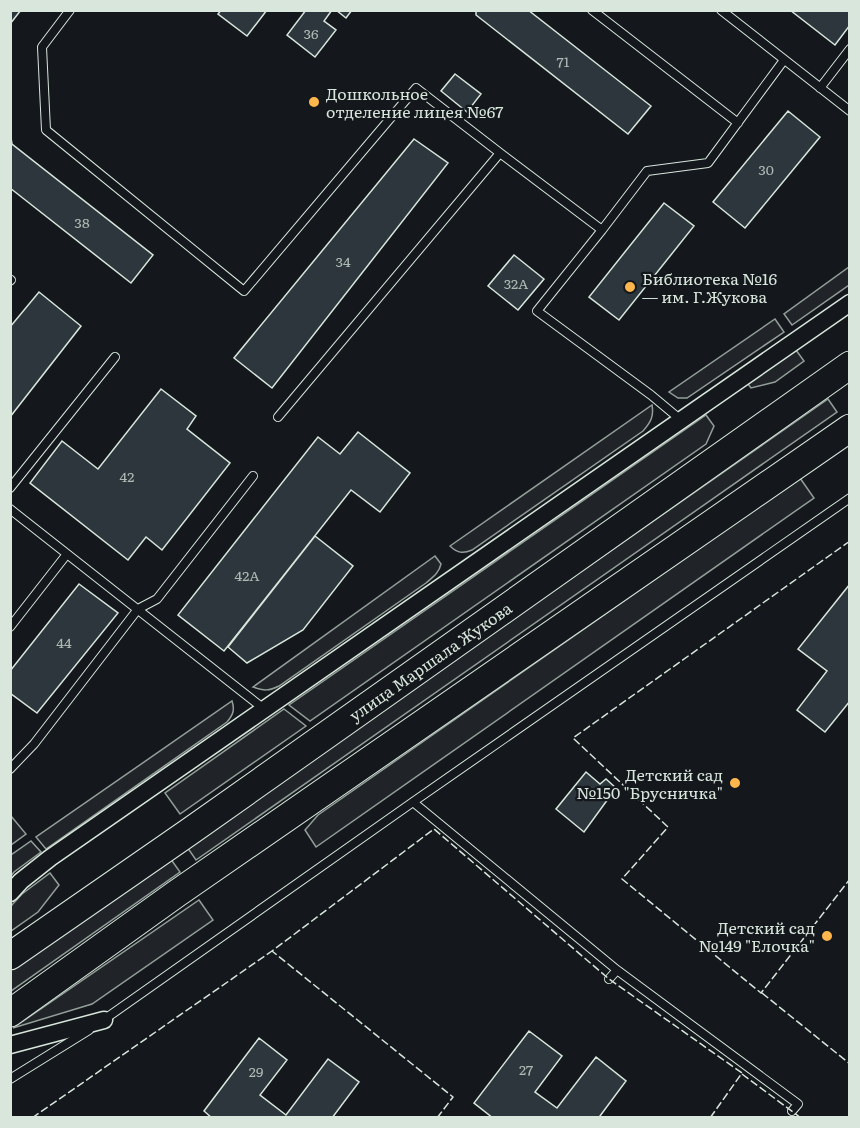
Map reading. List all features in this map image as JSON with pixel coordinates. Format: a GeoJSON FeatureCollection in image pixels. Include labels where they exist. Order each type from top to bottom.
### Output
{"type":"FeatureCollection","features":[{"type":"Feature","properties":{"kind":"main road","name":"улица Маршала Жукова"},"geometry":{"type":"LineString","coordinates":[[10,956],[849,365]]}},
{"type":"Feature","properties":{"kind":"main road"},"geometry":{"type":"LineString","coordinates":[[10,1013],[176,894],[849,428]]}},
{"type":"Feature","properties":{"kind":"street"},"geometry":{"type":"LineString","coordinates":[[10,893],[50,858],[849,303]]}},
{"type":"Feature","properties":{"kind":"street"},"geometry":{"type":"LineString","coordinates":[[10,1045],[104,1020]]}},
{"type":"Feature","properties":{"kind":"lane"},"geometry":{"type":"LineString","coordinates":[[70,10],[42,47],[46,130],[244,291],[416,88],[603,230]]}},
{"type":"Feature","properties":{"kind":"lane"},"geometry":{"type":"LineString","coordinates":[[592,10],[738,123]]}},
{"type":"Feature","properties":{"kind":"lane"},"geometry":{"type":"LineString","coordinates":[[721,10],[849,111]]}},
{"type":"Feature","properties":{"kind":"lane"},"geometry":{"type":"LineString","coordinates":[[820,88],[849,49]]}},
{"type":"Feature","properties":{"kind":"lane"},"geometry":{"type":"LineString","coordinates":[[681,420],[651,395],[537,311],[603,230],[647,171],[708,163],[784,60]]}},
{"type":"Feature","properties":{"kind":"lane"},"geometry":{"type":"LineString","coordinates":[[278,417],[500,153]]}},
{"type":"Feature","properties":{"kind":"lane"},"geometry":{"type":"LineString","coordinates":[[10,488],[115,357]]}},
{"type":"Feature","properties":{"kind":"lane"},"geometry":{"type":"LineString","coordinates":[[10,769],[34,744],[138,609],[158,599],[253,476]]}},
{"type":"Feature","properties":{"kind":"lane"},"geometry":{"type":"LineString","coordinates":[[10,1079],[104,1020],[849,498]]}},
{"type":"Feature","properties":{"kind":"lane"},"geometry":{"type":"LineString","coordinates":[[10,509],[264,709]]}},
{"type":"Feature","properties":{"kind":"lane"},"geometry":{"type":"LineString","coordinates":[[12,623],[67,554]]}},
{"type":"Feature","properties":{"kind":"lane"},"geometry":{"type":"LineString","coordinates":[[413,802],[617,970],[798,1104],[792,1111]]}},
{"type":"Feature","properties":{"kind":"lane"},"geometry":{"type":"LineString","coordinates":[[609,979],[617,970]]}},
{"type":"Feature","properties":{"kind":"shaded area"},"geometry":{"type":"Polygon","coordinates":[[[849,267],[849,285],[792,325],[784,314],[849,267]]]}},
{"type":"Feature","properties":{"kind":"shaded area"},"geometry":{"type":"Polygon","coordinates":[[[775,319],[784,332],[687,398],[678,398],[669,392],[775,319]]]}},
{"type":"Feature","properties":{"kind":"shaded area"},"geometry":{"type":"Polygon","coordinates":[[[796,350],[804,361],[775,382],[751,388],[748,384],[796,350]]]}},
{"type":"Feature","properties":{"kind":"shaded area"},"geometry":{"type":"Polygon","coordinates":[[[828,399],[837,412],[196,860],[187,847],[828,399]]]}},
{"type":"Feature","properties":{"kind":"shaded area"},"geometry":{"type":"Polygon","coordinates":[[[652,405],[651,419],[643,431],[472,550],[460,552],[450,546],[652,405]]]}},
{"type":"Feature","properties":{"kind":"shaded area"},"geometry":{"type":"Polygon","coordinates":[[[706,415],[714,426],[706,444],[310,721],[289,705],[706,415]]]}},
{"type":"Feature","properties":{"kind":"shaded area"},"geometry":{"type":"Polygon","coordinates":[[[800,478],[814,498],[316,847],[305,830],[318,815],[800,478]]]}},
{"type":"Feature","properties":{"kind":"shaded area"},"geometry":{"type":"Polygon","coordinates":[[[435,556],[441,564],[440,567],[426,583],[279,686],[266,690],[253,687],[435,556]]]}},
{"type":"Feature","properties":{"kind":"shaded area"},"geometry":{"type":"Polygon","coordinates":[[[232,701],[233,712],[227,722],[46,849],[36,837],[232,701]]]}},
{"type":"Feature","properties":{"kind":"shaded area"},"geometry":{"type":"Polygon","coordinates":[[[284,709],[306,726],[180,814],[165,793],[284,709]]]}},
{"type":"Feature","properties":{"kind":"shaded area"},"geometry":{"type":"Polygon","coordinates":[[[11,816],[26,834],[10,845],[11,816]]]}},
{"type":"Feature","properties":{"kind":"shaded area"},"geometry":{"type":"Polygon","coordinates":[[[31,841],[41,852],[11,876],[11,855],[31,841]]]}},
{"type":"Feature","properties":{"kind":"shaded area"},"geometry":{"type":"Polygon","coordinates":[[[170,858],[180,872],[11,991],[10,970],[170,858]]]}},
{"type":"Feature","properties":{"kind":"shaded area"},"geometry":{"type":"Polygon","coordinates":[[[50,873],[59,885],[38,912],[11,931],[11,906],[22,894],[50,873]]]}},
{"type":"Feature","properties":{"kind":"shaded area"},"geometry":{"type":"Polygon","coordinates":[[[199,900],[213,920],[92,1004],[13,1028],[199,900]]]}},
{"type":"Feature","properties":{"kind":"building"},"geometry":{"type":"Polygon","coordinates":[[[10,10],[21,10],[10,24],[10,10]]]}},
{"type":"Feature","properties":{"kind":"building"},"geometry":{"type":"Polygon","coordinates":[[[221,10],[267,10],[247,36],[218,14],[221,10]]]}},
{"type":"Feature","properties":{"kind":"building"},"geometry":{"type":"Polygon","coordinates":[[[306,10],[332,10],[324,21],[336,30],[315,57],[287,35],[306,10]]]}},
{"type":"Feature","properties":{"kind":"building"},"geometry":{"type":"Polygon","coordinates":[[[336,10],[352,10],[346,18],[336,10]]]}},
{"type":"Feature","properties":{"kind":"building"},"geometry":{"type":"Polygon","coordinates":[[[476,10],[528,10],[651,106],[628,134],[476,15],[476,10]]]}},
{"type":"Feature","properties":{"kind":"building"},"geometry":{"type":"Polygon","coordinates":[[[790,10],[850,10],[850,25],[835,45],[790,10]]]}},
{"type":"Feature","properties":{"kind":"building"},"geometry":{"type":"Polygon","coordinates":[[[455,74],[481,94],[467,112],[441,91],[455,74]]]}},
{"type":"Feature","properties":{"kind":"building"},"geometry":{"type":"Polygon","coordinates":[[[788,111],[820,137],[745,228],[713,202],[788,111]]]}},
{"type":"Feature","properties":{"kind":"building"},"geometry":{"type":"Polygon","coordinates":[[[10,131],[12,144],[153,255],[131,283],[10,188],[10,131]]]}},
{"type":"Feature","properties":{"kind":"building"},"geometry":{"type":"Polygon","coordinates":[[[414,139],[448,163],[272,388],[234,358],[414,139]]]}},
{"type":"Feature","properties":{"kind":"building"},"geometry":{"type":"Polygon","coordinates":[[[664,203],[694,226],[619,320],[589,297],[664,203]]]}},
{"type":"Feature","properties":{"kind":"building"},"geometry":{"type":"Polygon","coordinates":[[[514,255],[544,279],[518,310],[488,286],[514,255]]]}},
{"type":"Feature","properties":{"kind":"building"},"geometry":{"type":"Polygon","coordinates":[[[39,292],[81,326],[10,417],[10,327],[39,292]]]}},
{"type":"Feature","properties":{"kind":"building"},"geometry":{"type":"Polygon","coordinates":[[[161,389],[196,416],[187,429],[230,463],[162,550],[146,537],[128,560],[30,483],[62,441],[98,469],[161,389]]]}},
{"type":"Feature","properties":{"kind":"building"},"geometry":{"type":"Polygon","coordinates":[[[358,432],[410,473],[380,512],[351,490],[224,651],[178,615],[318,437],[340,454],[358,432]]]}},
{"type":"Feature","properties":{"kind":"building"},"geometry":{"type":"Polygon","coordinates":[[[315,536],[353,566],[303,630],[247,663],[228,647],[315,536]]]}},
{"type":"Feature","properties":{"kind":"building"},"geometry":{"type":"Polygon","coordinates":[[[79,584],[118,613],[37,713],[10,693],[10,671],[79,584]]]}},
{"type":"Feature","properties":{"kind":"building"},"geometry":{"type":"Polygon","coordinates":[[[850,584],[850,701],[825,732],[797,710],[827,671],[798,649],[850,584]]]}},
{"type":"Feature","properties":{"kind":"building"},"geometry":{"type":"Polygon","coordinates":[[[586,772],[600,784],[606,779],[616,788],[584,832],[556,809],[586,772]]]}},
{"type":"Feature","properties":{"kind":"building"},"geometry":{"type":"Polygon","coordinates":[[[529,1031],[562,1056],[535,1092],[557,1108],[596,1057],[626,1081],[600,1116],[602,1118],[493,1118],[474,1103],[529,1031]]]}},
{"type":"Feature","properties":{"kind":"building"},"geometry":{"type":"Polygon","coordinates":[[[259,1038],[287,1060],[260,1095],[286,1115],[328,1059],[359,1082],[332,1118],[212,1118],[204,1111],[259,1038]]]}},
{"type":"Feature","properties":{"kind":"fence"},"geometry":{"type":"LineString","coordinates":[[850,541],[573,738],[668,827],[622,879],[761,993],[850,879]]}},
{"type":"Feature","properties":{"kind":"fence"},"geometry":{"type":"LineString","coordinates":[[437,1118],[453,1097],[272,951],[434,829],[609,979],[742,1073],[710,1118]]}},
{"type":"Feature","properties":{"kind":"fence"},"geometry":{"type":"LineString","coordinates":[[32,1118],[273,951]]}},
{"type":"Feature","properties":{"kind":"fence"},"geometry":{"type":"LineString","coordinates":[[762,993],[850,1064]]}},
{"type":"Feature","properties":{"kind":"fence"},"geometry":{"type":"LineString","coordinates":[[742,1074],[801,1118]]}},
{"type":"Feature","properties":{"kind":"place","name":"Дошкольное отделение лицея №67"},"geometry":{"type":"Point","coordinates":[314,102]}},
{"type":"Feature","properties":{"kind":"place","name":"Библиотека №16 — им. Г.Жукова"},"geometry":{"type":"Point","coordinates":[630,287]}},
{"type":"Feature","properties":{"kind":"place","name":"Детский сад №150 \"Брусничка\""},"geometry":{"type":"Point","coordinates":[735,783]}},
{"type":"Feature","properties":{"kind":"place","name":"Детский сад №149 \"Елочка\""},"geometry":{"type":"Point","coordinates":[827,936]}}]}
